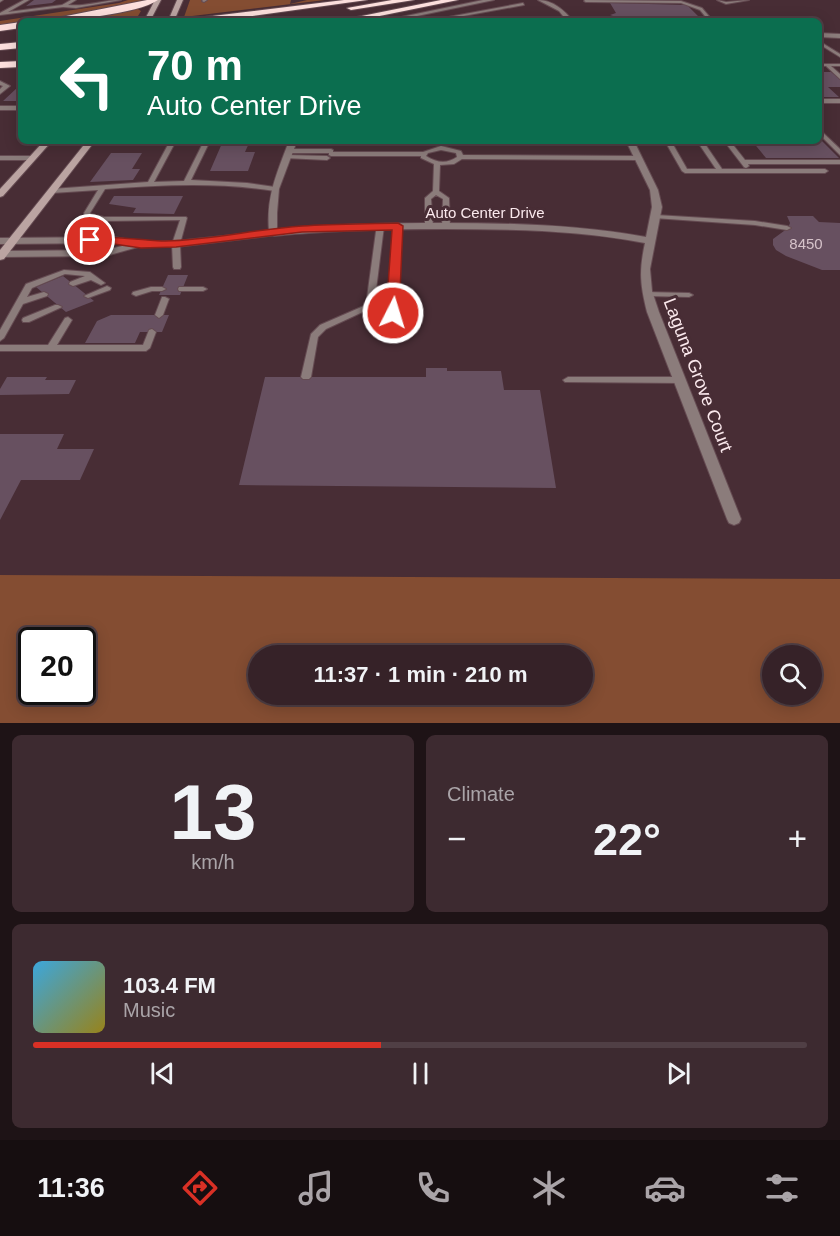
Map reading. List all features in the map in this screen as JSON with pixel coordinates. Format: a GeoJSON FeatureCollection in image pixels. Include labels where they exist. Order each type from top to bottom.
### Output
{"type":"FeatureCollection","features":[{"type":"Feature","properties":{"kind":"highway"},"geometry":{"type":"LineString","coordinates":[[64,18],[138,6],[156,0]]}},
{"type":"Feature","properties":{"kind":"highway"},"geometry":{"type":"LineString","coordinates":[[247,18],[338,0]]}},
{"type":"Feature","properties":{"kind":"highway"},"geometry":{"type":"LineString","coordinates":[[247,18],[363,0]]}},
{"type":"Feature","properties":{"kind":"highway"},"geometry":{"type":"LineString","coordinates":[[247,18],[410,0]]}},
{"type":"Feature","properties":{"kind":"highway"},"geometry":{"type":"LineString","coordinates":[[357,18],[454,0]]}},
{"type":"Feature","properties":{"kind":"highway"},"geometry":{"type":"LineString","coordinates":[[0,28],[18,25]]}},
{"type":"Feature","properties":{"kind":"highway"},"geometry":{"type":"LineString","coordinates":[[0,40],[18,38]]}},
{"type":"Feature","properties":{"kind":"highway"},"geometry":{"type":"LineString","coordinates":[[0,47],[18,45]]}},
{"type":"Feature","properties":{"kind":"highway"},"geometry":{"type":"LineString","coordinates":[[0,65],[18,64]]}},
{"type":"Feature","properties":{"kind":"main road"},"geometry":{"type":"LineString","coordinates":[[148,18],[156,0]]}},
{"type":"Feature","properties":{"kind":"main road"},"geometry":{"type":"LineString","coordinates":[[173,18],[180,0]]}},
{"type":"Feature","properties":{"kind":"main road"},"geometry":{"type":"LineString","coordinates":[[0,194],[45,144]]}},
{"type":"Feature","properties":{"kind":"main road"},"geometry":{"type":"LineString","coordinates":[[1,255],[89,144]]}},
{"type":"Feature","properties":{"kind":"street"},"geometry":{"type":"LineString","coordinates":[[400,18],[491,0]]}},
{"type":"Feature","properties":{"kind":"street"},"geometry":{"type":"LineString","coordinates":[[541,0],[561,10],[568,18]]}},
{"type":"Feature","properties":{"kind":"street"},"geometry":{"type":"LineString","coordinates":[[822,39],[840,36]]}},
{"type":"Feature","properties":{"kind":"street"},"geometry":{"type":"LineString","coordinates":[[274,232],[272,213],[275,189],[292,144]]}},
{"type":"Feature","properties":{"kind":"street"},"geometry":{"type":"LineString","coordinates":[[631,144],[654,190],[656,217]]}},
{"type":"Feature","properties":{"kind":"street","name":"Laguna Grove Court"},"geometry":{"type":"LineString","coordinates":[[656,217],[645,269],[648,294],[734,519]]}},
{"type":"Feature","properties":{"kind":"street","name":"Auto Center Drive"},"geometry":{"type":"LineString","coordinates":[[1,255],[106,253],[141,245],[176,244],[323,228],[380,226],[560,228],[650,241]]}},
{"type":"Feature","properties":{"kind":"street","name":"Auto Center Drive"},"geometry":{"type":"LineString","coordinates":[[0,241],[114,240],[141,245]]}},
{"type":"Feature","properties":{"kind":"lane"},"geometry":{"type":"LineString","coordinates":[[1,14],[17,0]]}},
{"type":"Feature","properties":{"kind":"lane"},"geometry":{"type":"LineString","coordinates":[[12,6],[27,0]]}},
{"type":"Feature","properties":{"kind":"lane"},"geometry":{"type":"LineString","coordinates":[[64,6],[74,0]]}},
{"type":"Feature","properties":{"kind":"lane"},"geometry":{"type":"LineString","coordinates":[[1,14],[64,6],[76,7],[119,0]]}},
{"type":"Feature","properties":{"kind":"lane"},"geometry":{"type":"LineString","coordinates":[[719,0],[726,3],[747,0]]}},
{"type":"Feature","properties":{"kind":"lane"},"geometry":{"type":"LineString","coordinates":[[586,1],[681,1],[701,9],[708,18]]}},
{"type":"Feature","properties":{"kind":"lane"},"geometry":{"type":"LineString","coordinates":[[446,18],[523,4]]}},
{"type":"Feature","properties":{"kind":"lane"},"geometry":{"type":"LineString","coordinates":[[822,41],[840,56]]}},
{"type":"Feature","properties":{"kind":"lane"},"geometry":{"type":"LineString","coordinates":[[822,65],[840,65]]}},
{"type":"Feature","properties":{"kind":"lane"},"geometry":{"type":"LineString","coordinates":[[827,65],[840,76]]}},
{"type":"Feature","properties":{"kind":"lane"},"geometry":{"type":"LineString","coordinates":[[0,83],[8,86],[0,92]]}},
{"type":"Feature","properties":{"kind":"lane"},"geometry":{"type":"LineString","coordinates":[[822,101],[840,101]]}},
{"type":"Feature","properties":{"kind":"lane"},"geometry":{"type":"LineString","coordinates":[[0,108],[18,108]]}},
{"type":"Feature","properties":{"kind":"lane"},"geometry":{"type":"LineString","coordinates":[[822,134],[840,153]]}},
{"type":"Feature","properties":{"kind":"lane"},"geometry":{"type":"LineString","coordinates":[[150,184],[171,144]]}},
{"type":"Feature","properties":{"kind":"lane"},"geometry":{"type":"LineString","coordinates":[[187,182],[206,144]]}},
{"type":"Feature","properties":{"kind":"lane"},"geometry":{"type":"LineString","coordinates":[[670,144],[685,171],[825,171]]}},
{"type":"Feature","properties":{"kind":"lane"},"geometry":{"type":"LineString","coordinates":[[702,144],[720,171]]}},
{"type":"Feature","properties":{"kind":"lane"},"geometry":{"type":"LineString","coordinates":[[730,144],[750,171]]}},
{"type":"Feature","properties":{"kind":"lane"},"geometry":{"type":"LineString","coordinates":[[289,154],[423,154],[431,149],[441,148],[459,152],[460,157]]}},
{"type":"Feature","properties":{"kind":"lane"},"geometry":{"type":"LineString","coordinates":[[423,154],[428,161],[437,164],[457,161],[460,157],[638,158]]}},
{"type":"Feature","properties":{"kind":"lane"},"geometry":{"type":"LineString","coordinates":[[0,158],[30,158]]}},
{"type":"Feature","properties":{"kind":"lane"},"geometry":{"type":"LineString","coordinates":[[743,162],[840,162]]}},
{"type":"Feature","properties":{"kind":"lane"},"geometry":{"type":"LineString","coordinates":[[436,192],[437,164]]}},
{"type":"Feature","properties":{"kind":"lane"},"geometry":{"type":"LineString","coordinates":[[52,191],[187,182],[231,182],[275,189]]}},
{"type":"Feature","properties":{"kind":"lane"},"geometry":{"type":"LineString","coordinates":[[102,189],[87,213],[88,216],[104,219],[184,218],[176,244],[177,267]]}},
{"type":"Feature","properties":{"kind":"lane"},"geometry":{"type":"LineString","coordinates":[[429,226],[428,198],[436,192]]}},
{"type":"Feature","properties":{"kind":"lane"},"geometry":{"type":"LineString","coordinates":[[436,192],[446,198],[446,226]]}},
{"type":"Feature","properties":{"kind":"lane"},"geometry":{"type":"LineString","coordinates":[[656,217],[693,221],[741,221],[787,228]]}},
{"type":"Feature","properties":{"kind":"lane"},"geometry":{"type":"LineString","coordinates":[[380,226],[370,306],[376,318],[386,324],[394,307],[398,226]]}},
{"type":"Feature","properties":{"kind":"lane"},"geometry":{"type":"LineString","coordinates":[[2,333],[29,286],[64,272],[87,274],[104,286],[88,296]]}},
{"type":"Feature","properties":{"kind":"lane"},"geometry":{"type":"LineString","coordinates":[[73,284],[91,277]]}},
{"type":"Feature","properties":{"kind":"lane"},"geometry":{"type":"LineString","coordinates":[[136,294],[151,289],[162,289]]}},
{"type":"Feature","properties":{"kind":"lane"},"geometry":{"type":"LineString","coordinates":[[182,289],[202,289]]}},
{"type":"Feature","properties":{"kind":"lane"},"geometry":{"type":"LineString","coordinates":[[21,302],[44,294]]}},
{"type":"Feature","properties":{"kind":"lane"},"geometry":{"type":"LineString","coordinates":[[648,294],[689,295]]}},
{"type":"Feature","properties":{"kind":"lane"},"geometry":{"type":"LineString","coordinates":[[159,315],[165,299]]}},
{"type":"Feature","properties":{"kind":"lane"},"geometry":{"type":"LineString","coordinates":[[306,377],[314,336],[324,327],[370,306]]}},
{"type":"Feature","properties":{"kind":"lane"},"geometry":{"type":"LineString","coordinates":[[26,320],[58,307]]}},
{"type":"Feature","properties":{"kind":"lane"},"geometry":{"type":"LineString","coordinates":[[51,348],[68,320]]}},
{"type":"Feature","properties":{"kind":"lane"},"geometry":{"type":"LineString","coordinates":[[0,348],[146,348],[152,332]]}},
{"type":"Feature","properties":{"kind":"lane"},"geometry":{"type":"LineString","coordinates":[[568,380],[680,380]]}},
{"type":"Feature","properties":{"kind":"shaded area"},"geometry":{"type":"Polygon","coordinates":[[[128,0],[143,0],[140,3],[56,18],[20,18],[128,0]]]}},
{"type":"Feature","properties":{"kind":"shaded area"},"geometry":{"type":"Polygon","coordinates":[[[190,0],[291,0],[290,4],[307,0],[325,0],[184,17],[190,0]]]}},
{"type":"Feature","properties":{"kind":"shaded area"},"geometry":{"type":"Polygon","coordinates":[[[136,8],[141,11],[137,18],[84,18],[136,8]]]}},
{"type":"Feature","properties":{"kind":"shaded area"},"geometry":{"type":"Polygon","coordinates":[[[18,18],[18,23],[0,26],[0,21],[18,18]]]}},
{"type":"Feature","properties":{"kind":"shaded area"},"geometry":{"type":"Polygon","coordinates":[[[0,575],[840,579],[840,723],[0,723],[0,575]]]}},
{"type":"Feature","properties":{"kind":"building"},"geometry":{"type":"Polygon","coordinates":[[[34,0],[56,0],[52,3],[26,6],[34,0]]]}},
{"type":"Feature","properties":{"kind":"building"},"geometry":{"type":"Polygon","coordinates":[[[610,3],[687,5],[700,18],[619,18],[610,15],[616,13],[610,3]]]}},
{"type":"Feature","properties":{"kind":"building"},"geometry":{"type":"Polygon","coordinates":[[[822,72],[831,72],[840,79],[840,87],[828,87],[839,97],[822,97],[822,72]]]}},
{"type":"Feature","properties":{"kind":"building"},"geometry":{"type":"Polygon","coordinates":[[[18,87],[18,101],[3,101],[18,87]]]}},
{"type":"Feature","properties":{"kind":"building"},"geometry":{"type":"Polygon","coordinates":[[[822,141],[839,158],[766,158],[754,144],[822,144],[822,141]]]}},
{"type":"Feature","properties":{"kind":"building"},"geometry":{"type":"Polygon","coordinates":[[[222,144],[249,144],[245,152],[255,152],[248,171],[210,171],[222,144]]]}},
{"type":"Feature","properties":{"kind":"building"},"geometry":{"type":"Polygon","coordinates":[[[111,153],[142,153],[132,169],[140,169],[133,180],[90,182],[111,153]]]}},
{"type":"Feature","properties":{"kind":"building"},"geometry":{"type":"Polygon","coordinates":[[[114,196],[183,196],[174,214],[133,213],[136,208],[109,204],[114,196]]]}},
{"type":"Feature","properties":{"kind":"building"},"geometry":{"type":"Polygon","coordinates":[[[787,216],[813,216],[819,222],[840,223],[840,270],[822,270],[776,250],[773,239],[788,228],[790,223],[787,216]]]}},
{"type":"Feature","properties":{"kind":"building"},"geometry":{"type":"Polygon","coordinates":[[[168,275],[188,275],[180,295],[159,295],[168,275]]]}},
{"type":"Feature","properties":{"kind":"building"},"geometry":{"type":"Polygon","coordinates":[[[63,276],[94,301],[66,312],[36,287],[63,276]]]}},
{"type":"Feature","properties":{"kind":"building"},"geometry":{"type":"Polygon","coordinates":[[[111,315],[169,315],[162,332],[140,332],[135,343],[85,343],[97,321],[111,315]]]}},
{"type":"Feature","properties":{"kind":"building"},"geometry":{"type":"Polygon","coordinates":[[[426,368],[447,368],[447,371],[501,371],[504,390],[540,390],[556,488],[239,485],[265,377],[426,377],[426,368]]]}},
{"type":"Feature","properties":{"kind":"building"},"geometry":{"type":"Polygon","coordinates":[[[7,377],[76,380],[69,394],[0,395],[0,389],[7,377]]]}},
{"type":"Feature","properties":{"kind":"building"},"geometry":{"type":"Polygon","coordinates":[[[0,434],[64,434],[57,449],[94,449],[80,480],[21,480],[0,520],[0,434]]]}},
{"type":"Feature","properties":{"kind":"route"},"geometry":{"type":"LineString","coordinates":[[90,240],[114,240],[141,245],[176,244],[302,229],[398,226],[393,313]]}}]}
